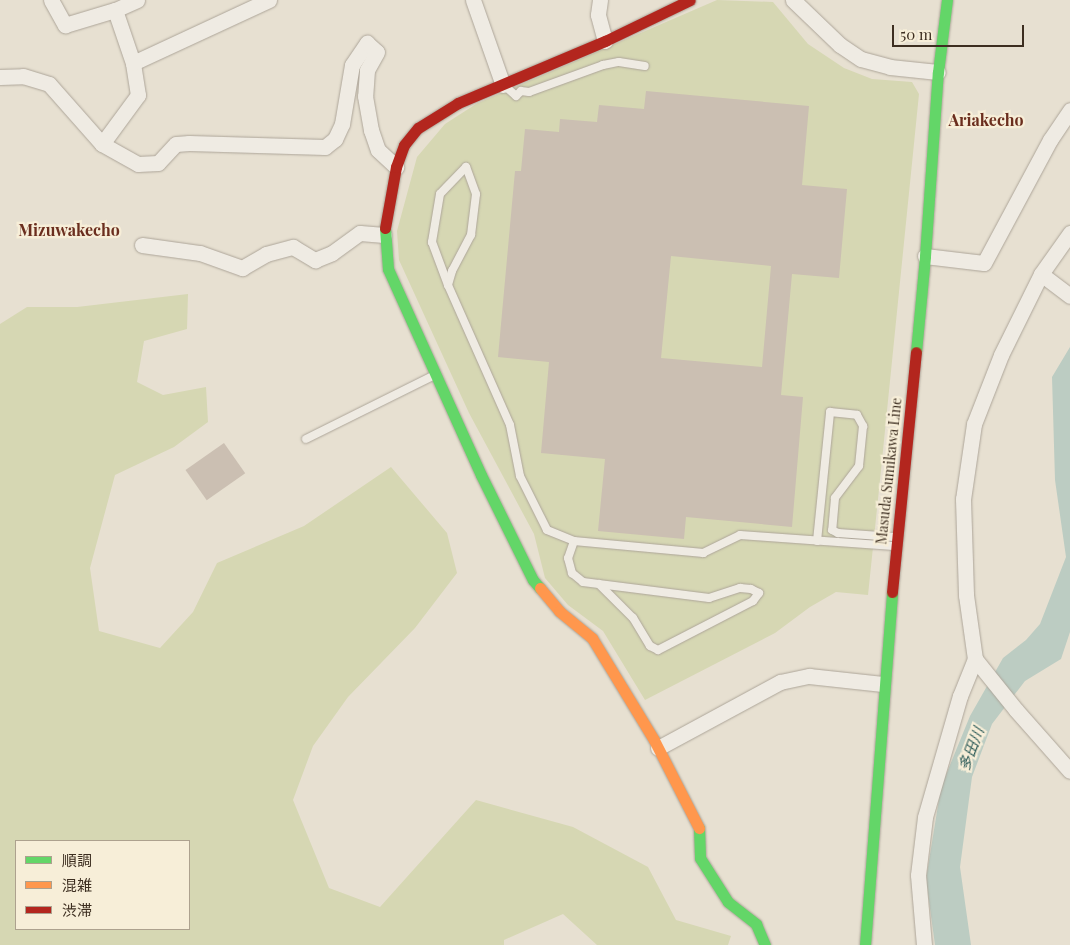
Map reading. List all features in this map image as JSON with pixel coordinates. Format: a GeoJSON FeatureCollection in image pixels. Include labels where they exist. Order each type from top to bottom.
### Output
{"type":"FeatureCollection","features":[{"type":"Feature","properties":{"kind":"street"},"geometry":{"type":"LineString","coordinates":[[51,0],[65,25],[115,10],[138,0]]}},
{"type":"Feature","properties":{"kind":"street"},"geometry":{"type":"LineString","coordinates":[[134,63],[269,0]]}},
{"type":"Feature","properties":{"kind":"street"},"geometry":{"type":"LineString","coordinates":[[474,0],[504,85]]}},
{"type":"Feature","properties":{"kind":"street"},"geometry":{"type":"LineString","coordinates":[[600,0],[598,15],[605,41]]}},
{"type":"Feature","properties":{"kind":"street"},"geometry":{"type":"LineString","coordinates":[[690,0],[605,41],[458,103],[418,128],[404,145],[396,167],[384,235],[388,269],[435,375],[533,580],[559,611],[592,638],[658,748],[700,830],[700,858],[728,902],[756,924],[765,945]]}},
{"type":"Feature","properties":{"kind":"street"},"geometry":{"type":"LineString","coordinates":[[793,0],[840,45],[861,59],[890,67],[938,72]]}},
{"type":"Feature","properties":{"kind":"street","name":"Masuda Sumikawa Line"},"geometry":{"type":"LineString","coordinates":[[865,945],[872,871],[883,684],[925,256],[938,72],[947,0]]}},
{"type":"Feature","properties":{"kind":"street"},"geometry":{"type":"LineString","coordinates":[[102,144],[138,95],[134,63],[115,10]]}},
{"type":"Feature","properties":{"kind":"street"},"geometry":{"type":"LineString","coordinates":[[0,77],[23,76],[49,84],[102,144],[138,164],[158,163],[176,144],[325,147],[335,139],[342,124],[352,65],[367,43],[377,52],[367,70],[365,96],[371,130],[378,150],[396,167]]}},
{"type":"Feature","properties":{"kind":"street"},"geometry":{"type":"LineString","coordinates":[[925,256],[984,262],[1050,140],[1070,110]]}},
{"type":"Feature","properties":{"kind":"street"},"geometry":{"type":"LineString","coordinates":[[142,244],[200,253],[242,268],[266,254],[293,247],[315,260],[332,253],[360,233],[384,235]]}},
{"type":"Feature","properties":{"kind":"street"},"geometry":{"type":"LineString","coordinates":[[924,945],[918,875],[925,817],[960,696],[975,658],[966,595],[963,499],[974,424],[1001,355],[1041,274],[1070,233]]}},
{"type":"Feature","properties":{"kind":"street"},"geometry":{"type":"LineString","coordinates":[[1041,274],[1070,296]]}},
{"type":"Feature","properties":{"kind":"street"},"geometry":{"type":"LineString","coordinates":[[975,658],[1016,710],[1070,771]]}},
{"type":"Feature","properties":{"kind":"street"},"geometry":{"type":"LineString","coordinates":[[658,748],[780,682],[809,676],[883,684]]}},
{"type":"Feature","properties":{"kind":"lane"},"geometry":{"type":"LineString","coordinates":[[504,85],[516,96],[521,90],[528,92],[603,65],[619,62],[645,66]]}},
{"type":"Feature","properties":{"kind":"lane"},"geometry":{"type":"LineString","coordinates":[[448,285],[452,271],[471,235],[476,194],[466,168],[440,194],[432,242],[448,285],[510,425],[520,476],[547,530],[574,541],[703,553],[740,535],[817,541],[897,542]]}},
{"type":"Feature","properties":{"kind":"lane"},"geometry":{"type":"LineString","coordinates":[[306,439],[435,375]]}},
{"type":"Feature","properties":{"kind":"lane"},"geometry":{"type":"LineString","coordinates":[[817,541],[830,412],[857,415],[863,426],[859,466],[835,498],[832,530],[838,533],[897,542]]}},
{"type":"Feature","properties":{"kind":"lane"},"geometry":{"type":"LineString","coordinates":[[574,541],[568,558],[572,573],[583,582],[599,584],[709,598],[740,588],[751,588],[759,593],[753,601],[658,650],[650,646],[633,618],[599,584]]}},
{"type":"Feature","properties":{"kind":"green space"},"geometry":{"type":"Polygon","coordinates":[[[717,0],[773,2],[808,44],[844,68],[872,79],[912,82],[919,94],[880,480],[868,595],[836,592],[810,607],[775,633],[645,700],[603,631],[568,605],[545,578],[534,534],[469,413],[399,260],[397,231],[417,157],[445,124],[476,104],[717,0]]]}},
{"type":"Feature","properties":{"kind":"green space"},"geometry":{"type":"Polygon","coordinates":[[[188,294],[187,329],[144,341],[137,382],[163,395],[206,387],[208,422],[174,447],[115,475],[90,568],[99,631],[160,648],[193,612],[217,563],[304,526],[391,467],[447,533],[457,573],[415,628],[348,697],[313,746],[293,800],[329,888],[380,907],[476,800],[573,827],[648,867],[676,920],[731,936],[728,945],[597,945],[563,914],[504,940],[504,945],[0,945],[0,324],[27,307],[77,307],[188,294]]]}},
{"type":"Feature","properties":{"kind":"water","name":"多田川"},"geometry":{"type":"Polygon","coordinates":[[[1070,347],[1070,632],[1061,659],[1025,681],[992,724],[972,777],[960,867],[971,945],[935,945],[926,879],[941,787],[970,716],[1003,658],[1026,640],[1040,624],[1066,557],[1055,480],[1052,377],[1070,347]]]}},
{"type":"Feature","properties":{"kind":"building"},"geometry":{"type":"Polygon","coordinates":[[[646,91],[809,106],[802,185],[847,189],[839,278],[792,274],[781,395],[803,397],[792,527],[686,517],[684,539],[598,531],[605,459],[541,453],[549,362],[498,357],[515,171],[521,171],[525,129],[559,132],[560,119],[597,122],[599,105],[644,109],[646,91]],[[671,256],[661,358],[762,367],[771,266],[671,256]]]}},
{"type":"Feature","properties":{"kind":"building"},"geometry":{"type":"Polygon","coordinates":[[[224,443],[245,473],[207,500],[185,470],[224,443]]]}},
{"type":"Feature","properties":{"kind":"traffic: fast"},"geometry":{"type":"LineString","coordinates":[[916,352],[938,72],[947,0]]}},
{"type":"Feature","properties":{"kind":"traffic: fast"},"geometry":{"type":"LineString","coordinates":[[385,228],[388,269],[481,475],[533,580],[540,588]]}},
{"type":"Feature","properties":{"kind":"traffic: fast"},"geometry":{"type":"LineString","coordinates":[[865,945],[892,592]]}},
{"type":"Feature","properties":{"kind":"traffic: fast"},"geometry":{"type":"LineString","coordinates":[[699,828],[700,858],[728,902],[756,924],[765,945]]}},
{"type":"Feature","properties":{"kind":"traffic: slow"},"geometry":{"type":"LineString","coordinates":[[540,588],[559,611],[592,638],[654,740],[699,828]]}},
{"type":"Feature","properties":{"kind":"traffic: jam"},"geometry":{"type":"LineString","coordinates":[[385,228],[396,167],[404,145],[418,128],[458,103],[605,41],[690,0]]}},
{"type":"Feature","properties":{"kind":"traffic: jam"},"geometry":{"type":"LineString","coordinates":[[892,592],[916,352]]}},
{"type":"Feature","properties":{"kind":"district","name":"Ariakecho"},"geometry":{"type":"Point","coordinates":[986,120]}},
{"type":"Feature","properties":{"kind":"district","name":"Mizuwakecho"},"geometry":{"type":"Point","coordinates":[69,230]}}]}
